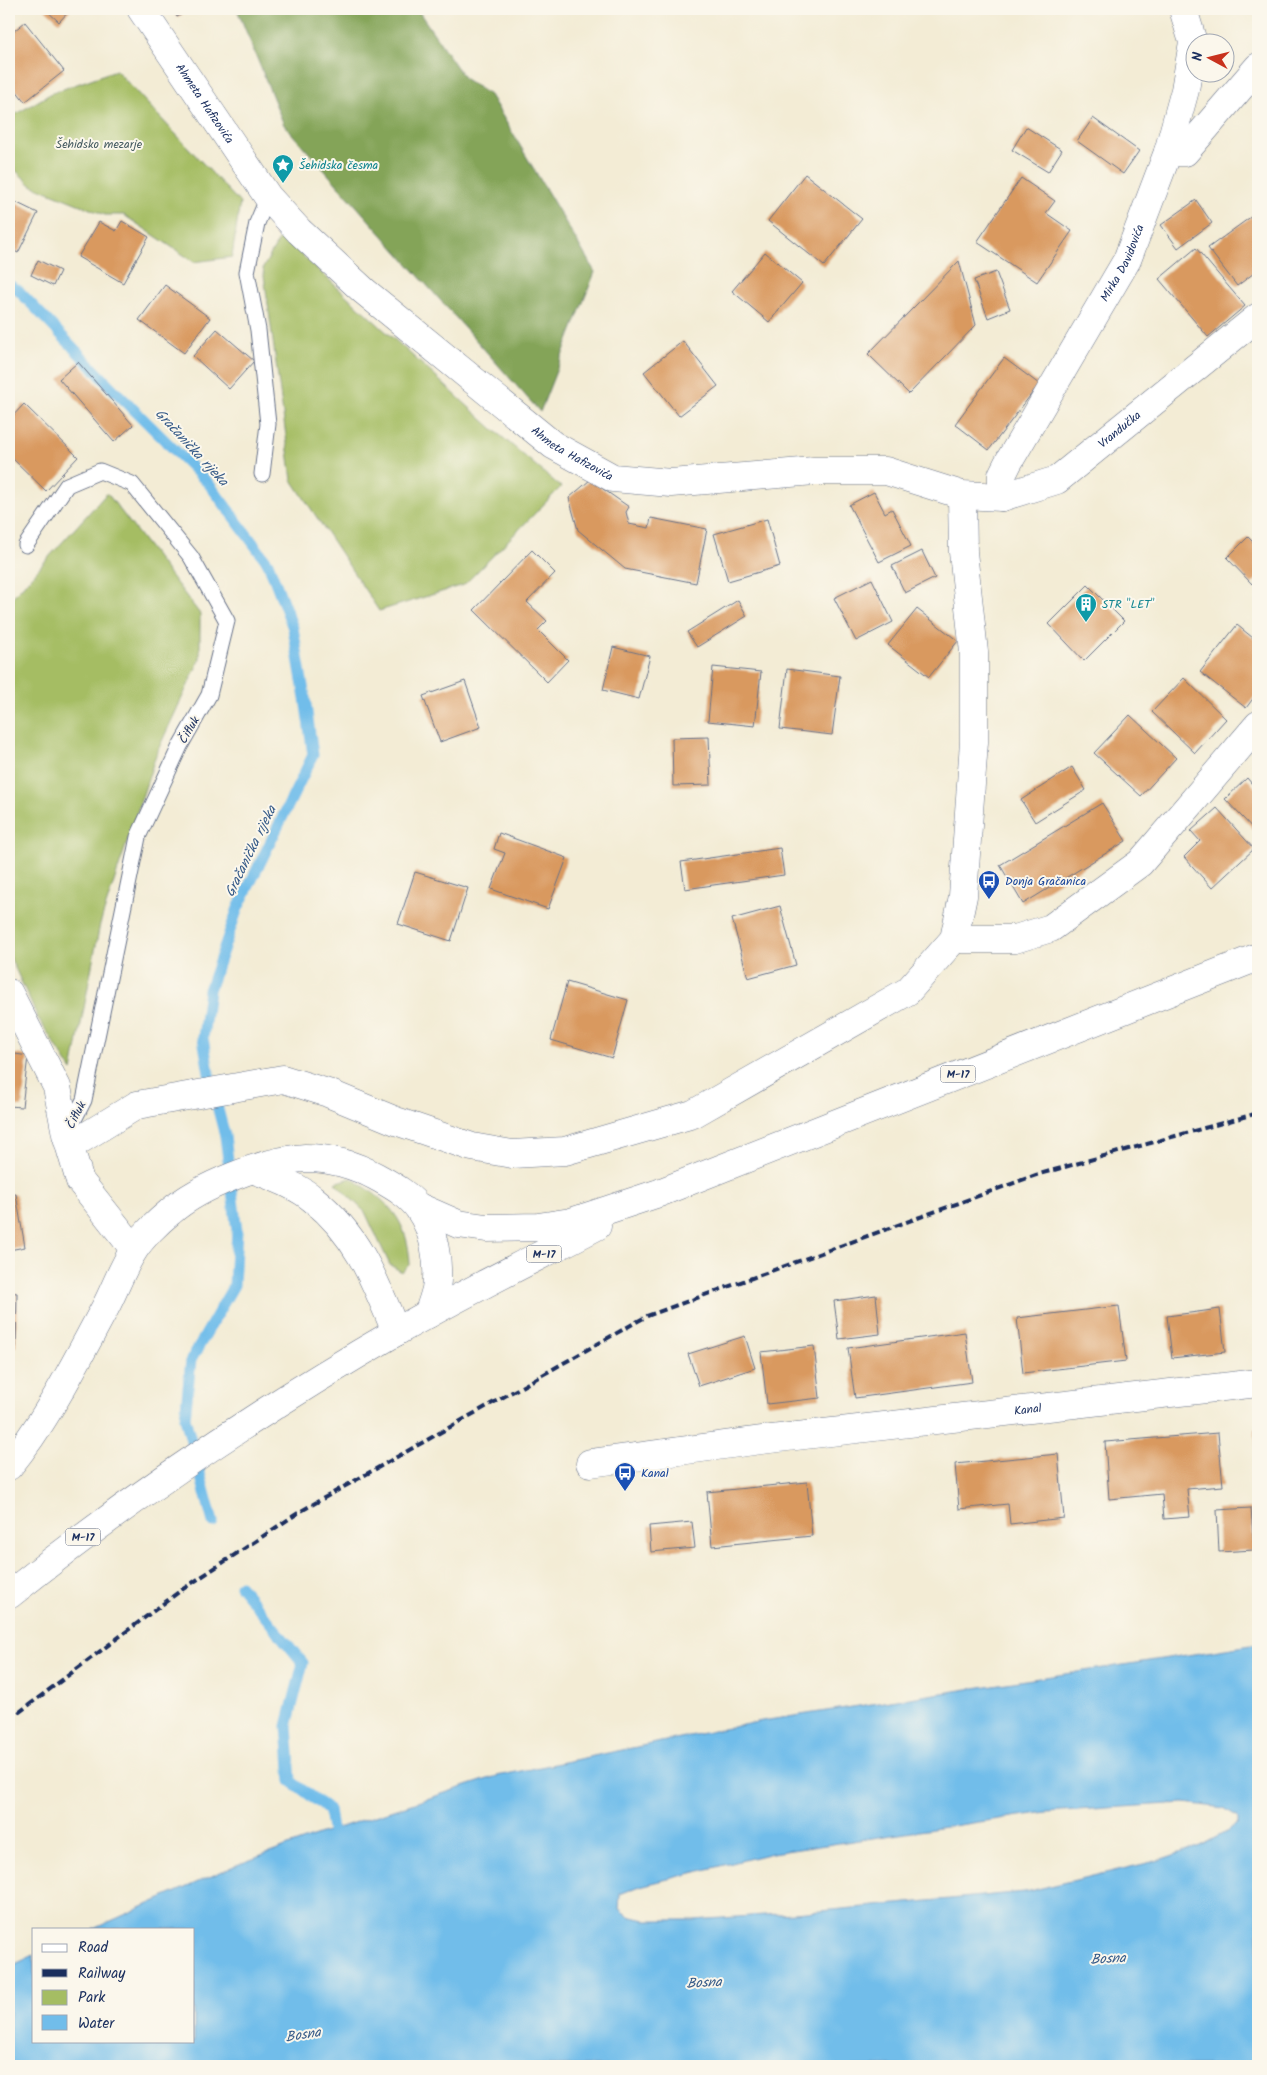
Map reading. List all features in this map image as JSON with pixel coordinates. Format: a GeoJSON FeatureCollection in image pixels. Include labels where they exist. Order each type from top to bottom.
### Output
{"type":"FeatureCollection","features":[{"type":"Feature","properties":{"kind":"street","name":"Ahmeta Hafizovića"},"geometry":{"type":"LineString","coordinates":[[141,9],[268,197],[300,231],[364,291],[553,444],[613,478],[671,483],[814,471],[886,471],[962,495]]}},
{"type":"Feature","properties":{"kind":"street","name":"Mirka Davidovića"},"geometry":{"type":"LineString","coordinates":[[1002,498],[1002,476],[1008,463],[1127,260],[1168,152],[1185,90],[1193,42],[1183,9]]}},
{"type":"Feature","properties":{"kind":"street"},"geometry":{"type":"LineString","coordinates":[[1168,152],[1185,152],[1258,67]]}},
{"type":"Feature","properties":{"kind":"street","name":"Vrandučka"},"geometry":{"type":"LineString","coordinates":[[962,495],[1002,498],[1057,480],[1258,317]]}},
{"type":"Feature","properties":{"kind":"street"},"geometry":{"type":"LineString","coordinates":[[68,1140],[137,1105],[283,1079],[472,1147],[512,1154],[565,1151],[693,1114],[908,991],[954,939],[963,896],[974,742],[974,652],[963,552],[962,495]]}},
{"type":"Feature","properties":{"kind":"street"},"geometry":{"type":"LineString","coordinates":[[954,939],[1015,939],[1051,928],[1140,863],[1258,725]]}},
{"type":"Feature","properties":{"kind":"street","name":"M-17"},"geometry":{"type":"LineString","coordinates":[[9,1595],[66,1549],[159,1482],[231,1433],[323,1375],[428,1314],[660,1193],[1258,957]]}},
{"type":"Feature","properties":{"kind":"street","name":"Čifluk"},"geometry":{"type":"LineString","coordinates":[[12,1009],[57,1086],[68,1140],[80,1181],[134,1249]]}},
{"type":"Feature","properties":{"kind":"street"},"geometry":{"type":"LineString","coordinates":[[9,1466],[20,1452],[69,1374],[109,1301],[134,1249],[170,1212],[192,1195],[276,1162],[306,1158],[336,1161],[367,1172],[396,1188],[419,1208],[458,1224],[486,1228],[538,1227],[571,1222],[660,1193]]}},
{"type":"Feature","properties":{"kind":"street"},"geometry":{"type":"LineString","coordinates":[[248,1172],[284,1181],[313,1198],[340,1224],[364,1257],[396,1332]]}},
{"type":"Feature","properties":{"kind":"street"},"geometry":{"type":"LineString","coordinates":[[419,1208],[430,1230],[436,1258],[436,1288],[428,1314]]}},
{"type":"Feature","properties":{"kind":"street","name":"Kanal"},"geometry":{"type":"LineString","coordinates":[[590,1463],[761,1440],[1258,1383]]}},
{"type":"Feature","properties":{"kind":"lane"},"geometry":{"type":"LineString","coordinates":[[262,474],[268,424],[258,330],[247,272],[257,223],[268,197]]}},
{"type":"Feature","properties":{"kind":"lane","name":"Čifluk"},"geometry":{"type":"LineString","coordinates":[[26,545],[66,485],[100,471],[132,484],[191,557],[226,621],[209,696],[180,746],[138,837],[84,1100],[68,1140]]}},
{"type":"Feature","properties":{"kind":"green space"},"geometry":{"type":"Polygon","coordinates":[[[237,9],[417,9],[465,79],[490,95],[595,272],[540,412],[284,125],[237,9]]]}},
{"type":"Feature","properties":{"kind":"green space","name":"Šehidsko mezarje"},"geometry":{"type":"Polygon","coordinates":[[[116,70],[240,203],[232,257],[194,262],[124,215],[105,215],[31,185],[9,164],[9,118],[52,93],[116,70]]]}},
{"type":"Feature","properties":{"kind":"green space"},"geometry":{"type":"Polygon","coordinates":[[[281,236],[494,430],[561,487],[464,585],[379,611],[292,480],[263,268],[281,236]]]}},
{"type":"Feature","properties":{"kind":"green space"},"geometry":{"type":"Polygon","coordinates":[[[107,493],[200,614],[200,659],[157,752],[100,924],[72,1071],[38,1018],[9,955],[9,601],[107,493]]]}},
{"type":"Feature","properties":{"kind":"green space"},"geometry":{"type":"Polygon","coordinates":[[[351,1178],[385,1203],[400,1223],[405,1235],[410,1264],[402,1272],[390,1265],[365,1212],[335,1183],[351,1178]]]}},
{"type":"Feature","properties":{"kind":"water","name":"Bosna"},"geometry":{"type":"Polygon","coordinates":[[[1258,1644],[1258,2066],[9,2066],[9,1967],[32,1956],[32,2042],[195,2042],[195,1928],[95,1928],[234,1866],[332,1830],[497,1776],[762,1721],[1258,1644]],[[1184,1803],[1046,1812],[772,1853],[640,1886],[620,1894],[619,1909],[628,1916],[645,1920],[694,1920],[821,1911],[1025,1892],[1156,1861],[1200,1846],[1228,1831],[1238,1823],[1238,1817],[1224,1808],[1184,1803]]]}},
{"type":"Feature","properties":{"kind":"building"},"geometry":{"type":"Polygon","coordinates":[[[45,9],[71,9],[59,22],[45,9]]]}},
{"type":"Feature","properties":{"kind":"building"},"geometry":{"type":"Polygon","coordinates":[[[172,9],[191,9],[177,17],[172,9]]]}},
{"type":"Feature","properties":{"kind":"building"},"geometry":{"type":"Polygon","coordinates":[[[25,22],[64,71],[25,102],[9,81],[9,35],[25,22]]]}},
{"type":"Feature","properties":{"kind":"building"},"geometry":{"type":"Polygon","coordinates":[[[1093,118],[1139,151],[1123,174],[1077,141],[1093,118]]]}},
{"type":"Feature","properties":{"kind":"building"},"geometry":{"type":"Polygon","coordinates":[[[1026,127],[1062,150],[1048,172],[1012,150],[1026,127]]]}},
{"type":"Feature","properties":{"kind":"building"},"geometry":{"type":"Polygon","coordinates":[[[805,174],[862,219],[824,266],[768,221],[805,174]]]}},
{"type":"Feature","properties":{"kind":"building"},"geometry":{"type":"Polygon","coordinates":[[[1021,178],[1055,201],[1046,213],[1072,231],[1037,282],[977,242],[1021,178]]]}},
{"type":"Feature","properties":{"kind":"building"},"geometry":{"type":"Polygon","coordinates":[[[9,199],[38,213],[18,253],[9,248],[9,199]]]}},
{"type":"Feature","properties":{"kind":"building"},"geometry":{"type":"Polygon","coordinates":[[[1196,200],[1212,223],[1178,248],[1161,225],[1196,200]]]}},
{"type":"Feature","properties":{"kind":"building"},"geometry":{"type":"Polygon","coordinates":[[[1252,216],[1258,224],[1258,270],[1237,286],[1208,248],[1252,216]]]}},
{"type":"Feature","properties":{"kind":"building"},"geometry":{"type":"Polygon","coordinates":[[[122,221],[149,237],[123,283],[78,257],[99,222],[116,231],[122,221]]]}},
{"type":"Feature","properties":{"kind":"building"},"geometry":{"type":"Polygon","coordinates":[[[1196,248],[1245,306],[1208,337],[1159,279],[1196,248]]]}},
{"type":"Feature","properties":{"kind":"building"},"geometry":{"type":"Polygon","coordinates":[[[765,252],[802,283],[769,322],[732,291],[765,252]]]}},
{"type":"Feature","properties":{"kind":"building"},"geometry":{"type":"Polygon","coordinates":[[[38,260],[60,271],[53,286],[31,275],[38,260]]]}},
{"type":"Feature","properties":{"kind":"building"},"geometry":{"type":"Polygon","coordinates":[[[959,261],[976,325],[909,394],[868,354],[959,261]]]}},
{"type":"Feature","properties":{"kind":"building"},"geometry":{"type":"Polygon","coordinates":[[[996,272],[1010,309],[988,318],[974,280],[996,272]]]}},
{"type":"Feature","properties":{"kind":"building"},"geometry":{"type":"Polygon","coordinates":[[[165,285],[210,318],[184,353],[139,320],[165,285]]]}},
{"type":"Feature","properties":{"kind":"building"},"geometry":{"type":"Polygon","coordinates":[[[217,329],[254,361],[229,389],[193,356],[217,329]]]}},
{"type":"Feature","properties":{"kind":"building"},"geometry":{"type":"Polygon","coordinates":[[[683,341],[718,386],[679,416],[644,372],[683,341]]]}},
{"type":"Feature","properties":{"kind":"building"},"geometry":{"type":"Polygon","coordinates":[[[1004,358],[1039,384],[989,450],[955,424],[1004,358]]]}},
{"type":"Feature","properties":{"kind":"building"},"geometry":{"type":"Polygon","coordinates":[[[78,362],[133,425],[114,442],[59,379],[78,362]]]}},
{"type":"Feature","properties":{"kind":"building"},"geometry":{"type":"Polygon","coordinates":[[[24,404],[78,457],[46,491],[9,455],[9,420],[24,404]]]}},
{"type":"Feature","properties":{"kind":"building"},"geometry":{"type":"Polygon","coordinates":[[[590,480],[629,507],[626,512],[629,524],[649,528],[651,518],[707,529],[696,583],[625,569],[578,530],[569,498],[590,480]]]}},
{"type":"Feature","properties":{"kind":"building"},"geometry":{"type":"Polygon","coordinates":[[[874,492],[885,513],[892,509],[911,546],[879,562],[849,505],[874,492]]]}},
{"type":"Feature","properties":{"kind":"building"},"geometry":{"type":"Polygon","coordinates":[[[767,519],[780,566],[728,581],[714,534],[767,519]]]}},
{"type":"Feature","properties":{"kind":"building"},"geometry":{"type":"Polygon","coordinates":[[[1248,537],[1258,547],[1258,578],[1252,584],[1227,558],[1248,537]]]}},
{"type":"Feature","properties":{"kind":"building"},"geometry":{"type":"Polygon","coordinates":[[[532,550],[555,573],[527,602],[547,621],[538,630],[568,660],[547,682],[474,610],[532,550]]]}},
{"type":"Feature","properties":{"kind":"building"},"geometry":{"type":"Polygon","coordinates":[[[922,551],[935,578],[905,593],[892,566],[922,551]]]}},
{"type":"Feature","properties":{"kind":"building"},"geometry":{"type":"Polygon","coordinates":[[[872,579],[893,622],[856,641],[834,598],[872,579]]]}},
{"type":"Feature","properties":{"kind":"building","name":"STR \"LET\""},"geometry":{"type":"Polygon","coordinates":[[[1088,585],[1124,621],[1084,661],[1049,624],[1088,585]]]}},
{"type":"Feature","properties":{"kind":"building"},"geometry":{"type":"Polygon","coordinates":[[[738,600],[747,616],[697,647],[687,632],[738,600]]]}},
{"type":"Feature","properties":{"kind":"building"},"geometry":{"type":"Polygon","coordinates":[[[917,609],[958,641],[929,677],[888,645],[917,609]]]}},
{"type":"Feature","properties":{"kind":"building"},"geometry":{"type":"Polygon","coordinates":[[[1237,625],[1258,642],[1258,692],[1246,708],[1200,672],[1237,625]]]}},
{"type":"Feature","properties":{"kind":"building"},"geometry":{"type":"Polygon","coordinates":[[[613,647],[650,656],[639,699],[603,690],[613,647]]]}},
{"type":"Feature","properties":{"kind":"building"},"geometry":{"type":"Polygon","coordinates":[[[713,667],[761,672],[755,726],[708,721],[713,667]]]}},
{"type":"Feature","properties":{"kind":"building"},"geometry":{"type":"Polygon","coordinates":[[[787,669],[840,676],[832,735],[780,729],[787,669]]]}},
{"type":"Feature","properties":{"kind":"building"},"geometry":{"type":"Polygon","coordinates":[[[1184,678],[1226,719],[1195,753],[1152,712],[1184,678]]]}},
{"type":"Feature","properties":{"kind":"building"},"geometry":{"type":"Polygon","coordinates":[[[465,681],[481,727],[440,742],[423,696],[465,681]]]}},
{"type":"Feature","properties":{"kind":"building"},"geometry":{"type":"Polygon","coordinates":[[[1130,715],[1176,758],[1141,796],[1094,753],[1130,715]]]}},
{"type":"Feature","properties":{"kind":"building"},"geometry":{"type":"Polygon","coordinates":[[[709,737],[711,785],[673,786],[672,738],[709,737]]]}},
{"type":"Feature","properties":{"kind":"building"},"geometry":{"type":"Polygon","coordinates":[[[1072,767],[1086,790],[1035,822],[1021,800],[1072,767]]]}},
{"type":"Feature","properties":{"kind":"building"},"geometry":{"type":"Polygon","coordinates":[[[1247,778],[1258,791],[1258,834],[1225,799],[1247,778]]]}},
{"type":"Feature","properties":{"kind":"building"},"geometry":{"type":"Polygon","coordinates":[[[1102,803],[1126,841],[1023,904],[1000,865],[1102,803]]]}},
{"type":"Feature","properties":{"kind":"building"},"geometry":{"type":"Polygon","coordinates":[[[1217,808],[1254,849],[1212,888],[1184,857],[1200,841],[1191,831],[1217,808]]]}},
{"type":"Feature","properties":{"kind":"building"},"geometry":{"type":"Polygon","coordinates":[[[499,833],[567,858],[548,909],[491,889],[505,853],[494,849],[499,833]]]}},
{"type":"Feature","properties":{"kind":"building"},"geometry":{"type":"Polygon","coordinates":[[[780,848],[784,875],[685,889],[681,862],[780,848]]]}},
{"type":"Feature","properties":{"kind":"building"},"geometry":{"type":"Polygon","coordinates":[[[415,872],[468,888],[451,941],[398,924],[415,872]]]}},
{"type":"Feature","properties":{"kind":"building"},"geometry":{"type":"Polygon","coordinates":[[[780,906],[796,965],[748,978],[732,919],[780,906]]]}},
{"type":"Feature","properties":{"kind":"building"},"geometry":{"type":"Polygon","coordinates":[[[567,982],[628,1000],[612,1058],[551,1040],[567,982]]]}},
{"type":"Feature","properties":{"kind":"building"},"geometry":{"type":"Polygon","coordinates":[[[9,1053],[28,1056],[22,1107],[9,1106],[9,1053]]]}},
{"type":"Feature","properties":{"kind":"building"},"geometry":{"type":"Polygon","coordinates":[[[16,1194],[25,1247],[9,1250],[9,1195],[16,1194]]]}},
{"type":"Feature","properties":{"kind":"building"},"geometry":{"type":"Polygon","coordinates":[[[9,1292],[17,1293],[16,1347],[9,1346],[9,1292]]]}},
{"type":"Feature","properties":{"kind":"building"},"geometry":{"type":"Polygon","coordinates":[[[876,1295],[880,1334],[839,1339],[834,1301],[876,1295]]]}},
{"type":"Feature","properties":{"kind":"building"},"geometry":{"type":"Polygon","coordinates":[[[1119,1306],[1126,1361],[1023,1373],[1017,1318],[1119,1306]]]}},
{"type":"Feature","properties":{"kind":"building"},"geometry":{"type":"Polygon","coordinates":[[[1220,1309],[1225,1352],[1172,1358],[1167,1316],[1220,1309]]]}},
{"type":"Feature","properties":{"kind":"building"},"geometry":{"type":"Polygon","coordinates":[[[965,1332],[972,1382],[855,1398],[848,1348],[965,1332]]]}},
{"type":"Feature","properties":{"kind":"building"},"geometry":{"type":"Polygon","coordinates":[[[745,1336],[755,1368],[699,1386],[688,1354],[745,1336]]]}},
{"type":"Feature","properties":{"kind":"building"},"geometry":{"type":"Polygon","coordinates":[[[814,1346],[820,1398],[767,1404],[761,1352],[814,1346]]]}},
{"type":"Feature","properties":{"kind":"building"},"geometry":{"type":"Polygon","coordinates":[[[1254,1429],[1258,1429],[1258,1457],[1257,1457],[1254,1429]]]}},
{"type":"Feature","properties":{"kind":"building"},"geometry":{"type":"Polygon","coordinates":[[[1218,1433],[1223,1486],[1187,1489],[1190,1517],[1164,1519],[1162,1494],[1109,1499],[1105,1442],[1218,1433]]]}},
{"type":"Feature","properties":{"kind":"building"},"geometry":{"type":"Polygon","coordinates":[[[1058,1454],[1064,1518],[1010,1524],[1008,1504],[959,1509],[955,1464],[1058,1454]]]}},
{"type":"Feature","properties":{"kind":"building"},"geometry":{"type":"Polygon","coordinates":[[[807,1482],[812,1536],[712,1546],[707,1492],[807,1482]]]}},
{"type":"Feature","properties":{"kind":"building"},"geometry":{"type":"Polygon","coordinates":[[[1251,1508],[1254,1550],[1219,1552],[1217,1510],[1251,1508]]]}},
{"type":"Feature","properties":{"kind":"building"},"geometry":{"type":"Polygon","coordinates":[[[692,1522],[695,1548],[651,1552],[649,1526],[692,1522]]]}},
{"type":"Feature","properties":{"kind":"waterway","name":"Gračanička rijeka"},"geometry":{"type":"LineString","coordinates":[[9,285],[18,290],[114,390],[209,484],[268,563],[293,628],[305,698],[313,755],[238,908],[209,990],[203,1038],[210,1079],[225,1136],[237,1231],[234,1285],[191,1360],[185,1418],[213,1522]]}},
{"type":"Feature","properties":{"kind":"waterway"},"geometry":{"type":"LineString","coordinates":[[240,1586],[303,1663],[287,1726],[291,1781],[329,1810],[332,1830],[331,1844]]}},
{"type":"Feature","properties":{"kind":"railway"},"geometry":{"type":"LineString","coordinates":[[9,1720],[180,1591],[301,1511],[647,1316],[1036,1175],[1258,1113]]}},
{"type":"Feature","properties":{"kind":"place","name":"Šehidska česma"},"geometry":{"type":"Point","coordinates":[283,184]}},
{"type":"Feature","properties":{"kind":"place","name":"STR \"LET\""},"geometry":{"type":"Point","coordinates":[1086,623]}},
{"type":"Feature","properties":{"kind":"place","name":"Donja Gračanica"},"geometry":{"type":"Point","coordinates":[989,900]}},
{"type":"Feature","properties":{"kind":"place","name":"Kanal"},"geometry":{"type":"Point","coordinates":[625,1492]}}]}
